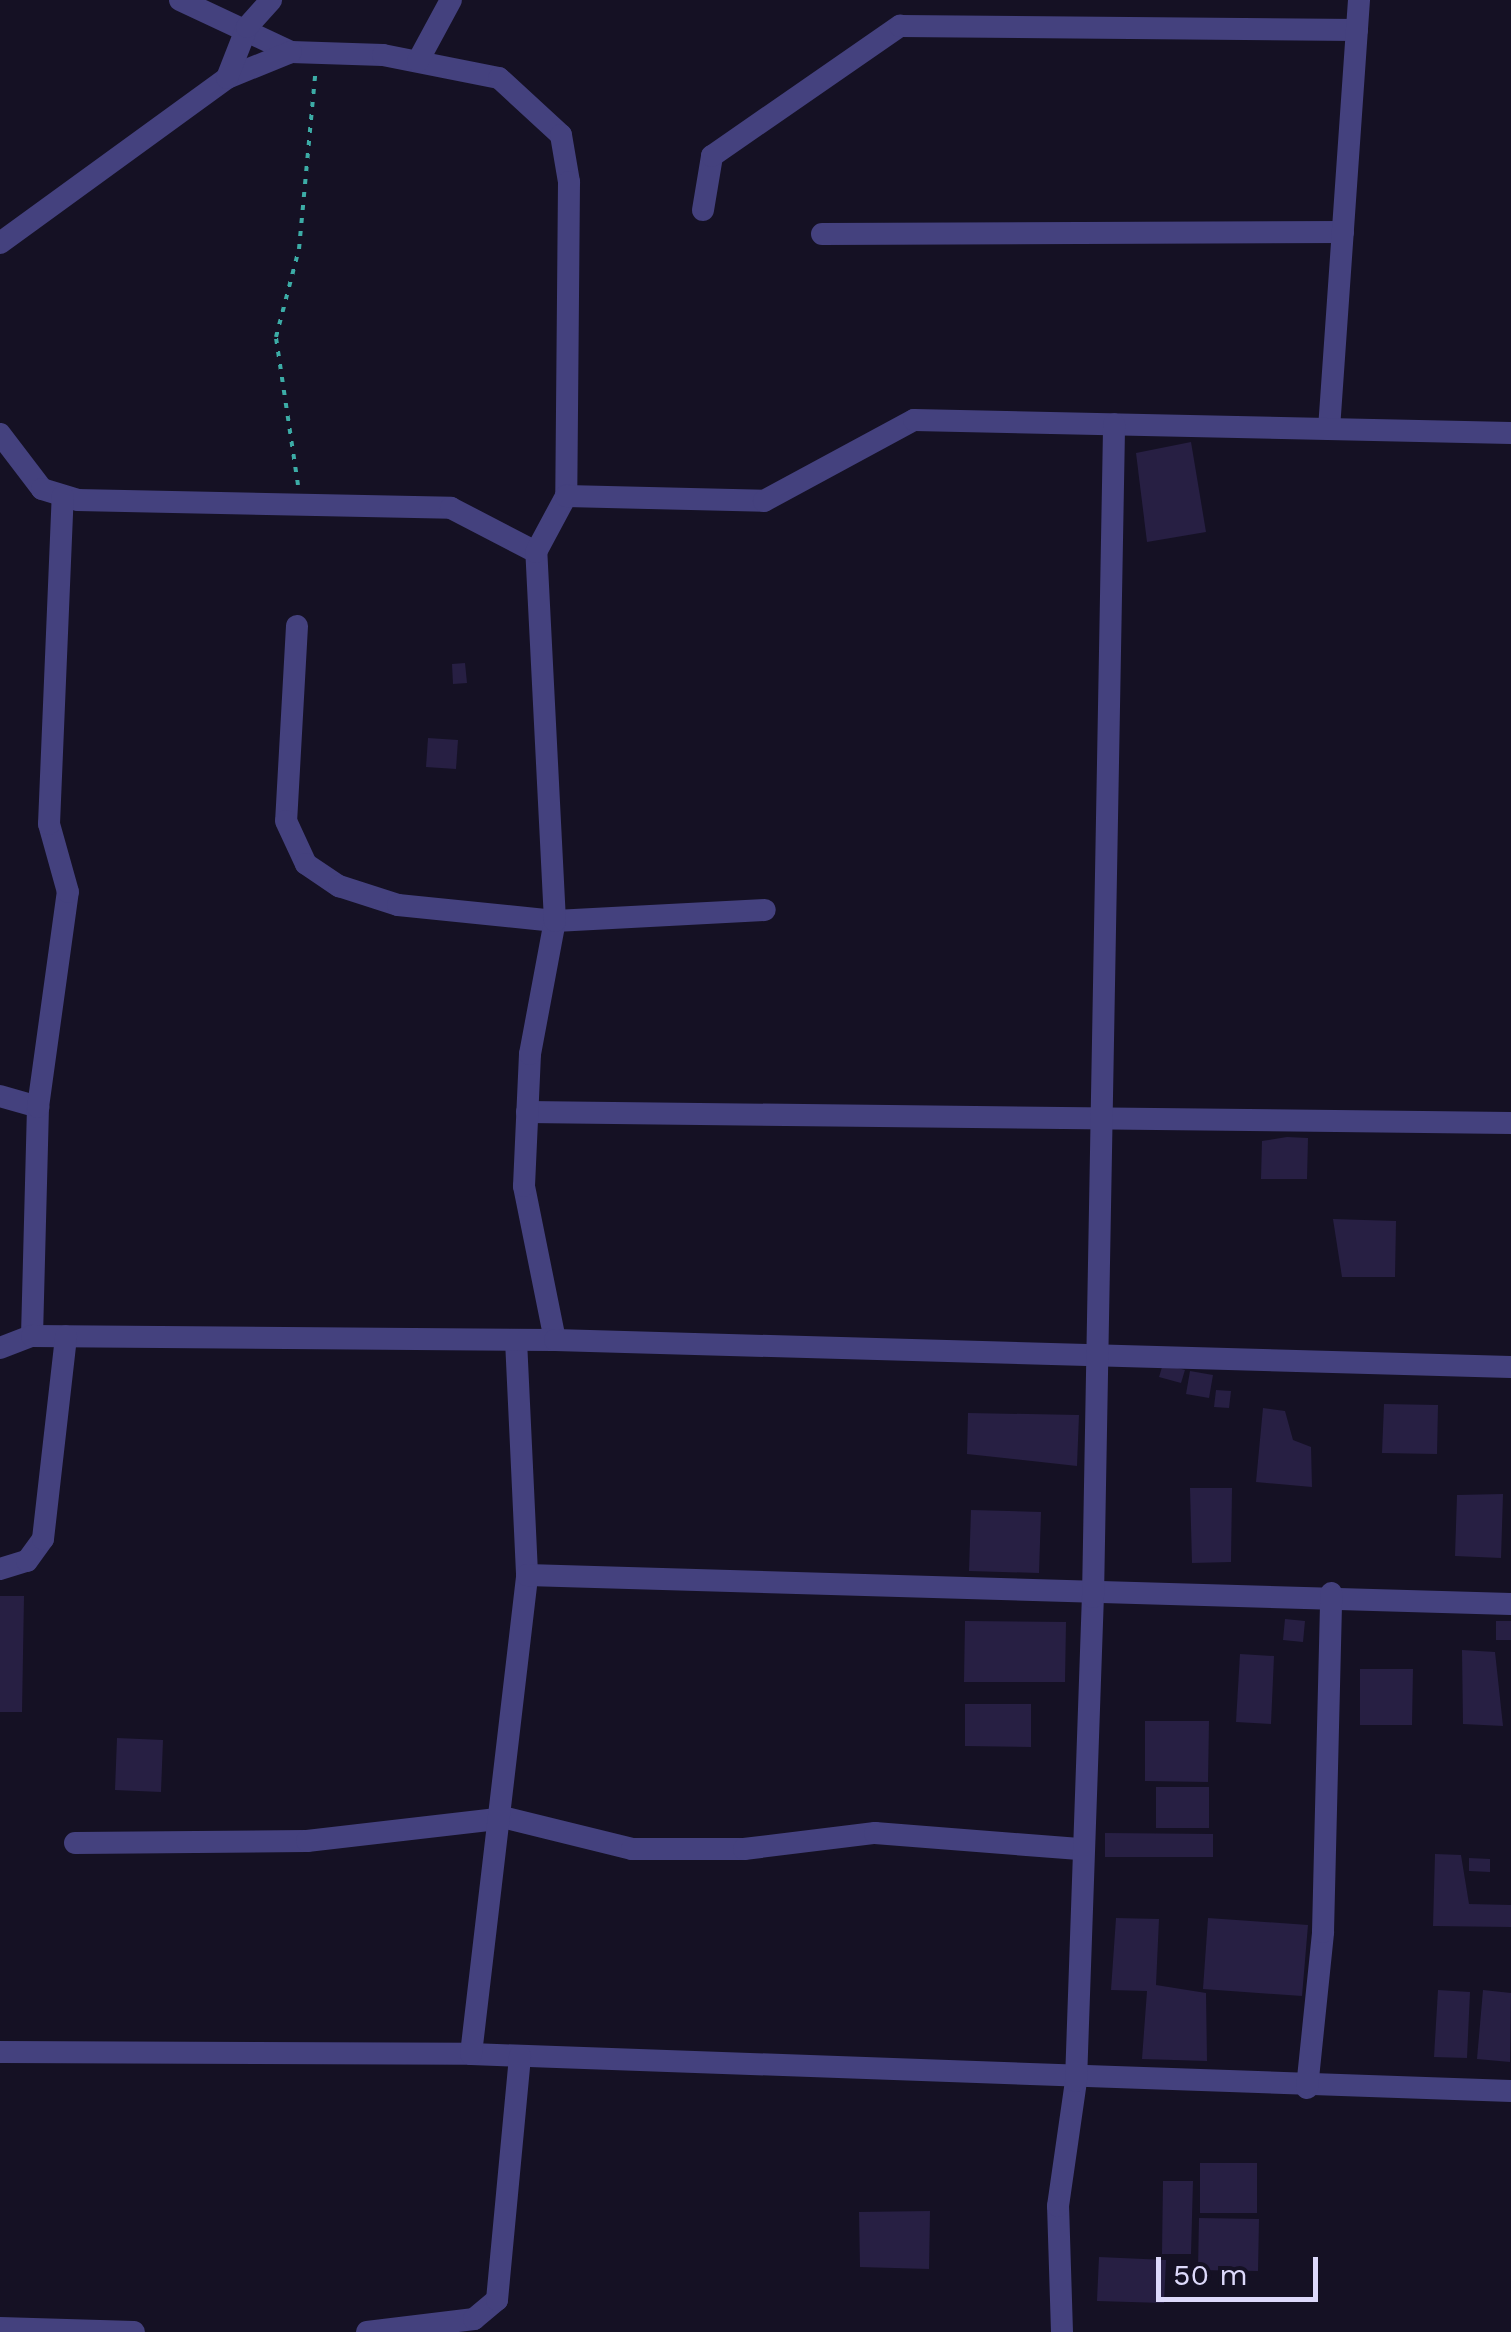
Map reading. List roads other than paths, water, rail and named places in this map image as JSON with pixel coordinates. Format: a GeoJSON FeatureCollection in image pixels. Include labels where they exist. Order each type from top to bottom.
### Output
{"type":"FeatureCollection","features":[{"type":"Feature","properties":{"kind":"street"},"geometry":{"type":"LineString","coordinates":[[180,0],[247,27],[290,52],[418,61],[499,78],[561,135],[569,182],[566,496],[536,552],[555,920],[527,1112],[524,1186],[555,1340]]}},
{"type":"Feature","properties":{"kind":"street"},"geometry":{"type":"LineString","coordinates":[[227,78],[247,27],[271,0]]}},
{"type":"Feature","properties":{"kind":"street"},"geometry":{"type":"LineString","coordinates":[[418,61],[451,0]]}},
{"type":"Feature","properties":{"kind":"street"},"geometry":{"type":"LineString","coordinates":[[1329,429],[1359,0]]}},
{"type":"Feature","properties":{"kind":"street"},"geometry":{"type":"LineString","coordinates":[[703,210],[712,156],[900,26],[1357,30]]}},
{"type":"Feature","properties":{"kind":"street"},"geometry":{"type":"LineString","coordinates":[[0,243],[227,78],[290,52]]}},
{"type":"Feature","properties":{"kind":"street"},"geometry":{"type":"LineString","coordinates":[[822,234],[1343,232]]}},
{"type":"Feature","properties":{"kind":"street"},"geometry":{"type":"LineString","coordinates":[[566,496],[764,501],[914,420],[1511,432]]}},
{"type":"Feature","properties":{"kind":"street"},"geometry":{"type":"LineString","coordinates":[[1062,2332],[1060,2142],[1076,2081],[1078,1849],[1092,1598],[1114,424]]}},
{"type":"Feature","properties":{"kind":"street"},"geometry":{"type":"LineString","coordinates":[[0,434],[42,489],[63,496],[451,508],[536,552]]}},
{"type":"Feature","properties":{"kind":"street"},"geometry":{"type":"LineString","coordinates":[[32,1336],[38,1106],[68,892],[49,824],[63,496]]}},
{"type":"Feature","properties":{"kind":"street"},"geometry":{"type":"LineString","coordinates":[[297,626],[286,821],[306,864],[398,905],[555,920],[765,910]]}},
{"type":"Feature","properties":{"kind":"street"},"geometry":{"type":"LineString","coordinates":[[0,1096],[38,1106]]}},
{"type":"Feature","properties":{"kind":"street"},"geometry":{"type":"LineString","coordinates":[[527,1112],[1511,1123]]}},
{"type":"Feature","properties":{"kind":"street"},"geometry":{"type":"LineString","coordinates":[[0,1348],[32,1336],[555,1340],[1511,1368]]}},
{"type":"Feature","properties":{"kind":"street"},"geometry":{"type":"LineString","coordinates":[[0,1569],[27,1561],[43,1539],[66,1336]]}},
{"type":"Feature","properties":{"kind":"street"},"geometry":{"type":"LineString","coordinates":[[471,2054],[506,1818],[527,1575],[516,1340]]}},
{"type":"Feature","properties":{"kind":"street"},"geometry":{"type":"LineString","coordinates":[[527,1575],[1092,1598],[1330,1593],[1511,1604]]}},
{"type":"Feature","properties":{"kind":"street"},"geometry":{"type":"LineString","coordinates":[[1307,2088],[1323,1932],[1330,1593]]}},
{"type":"Feature","properties":{"kind":"street"},"geometry":{"type":"LineString","coordinates":[[75,1843],[307,1841],[506,1818],[632,1849],[744,1849],[875,1833],[1078,1849]]}},
{"type":"Feature","properties":{"kind":"street"},"geometry":{"type":"LineString","coordinates":[[0,2052],[471,2054],[1076,2081],[1511,2091]]}},
{"type":"Feature","properties":{"kind":"street"},"geometry":{"type":"LineString","coordinates":[[367,2332],[474,2319],[497,2300],[520,2056]]}},
{"type":"Feature","properties":{"kind":"street"},"geometry":{"type":"LineString","coordinates":[[0,2328],[134,2332]]}}]}
